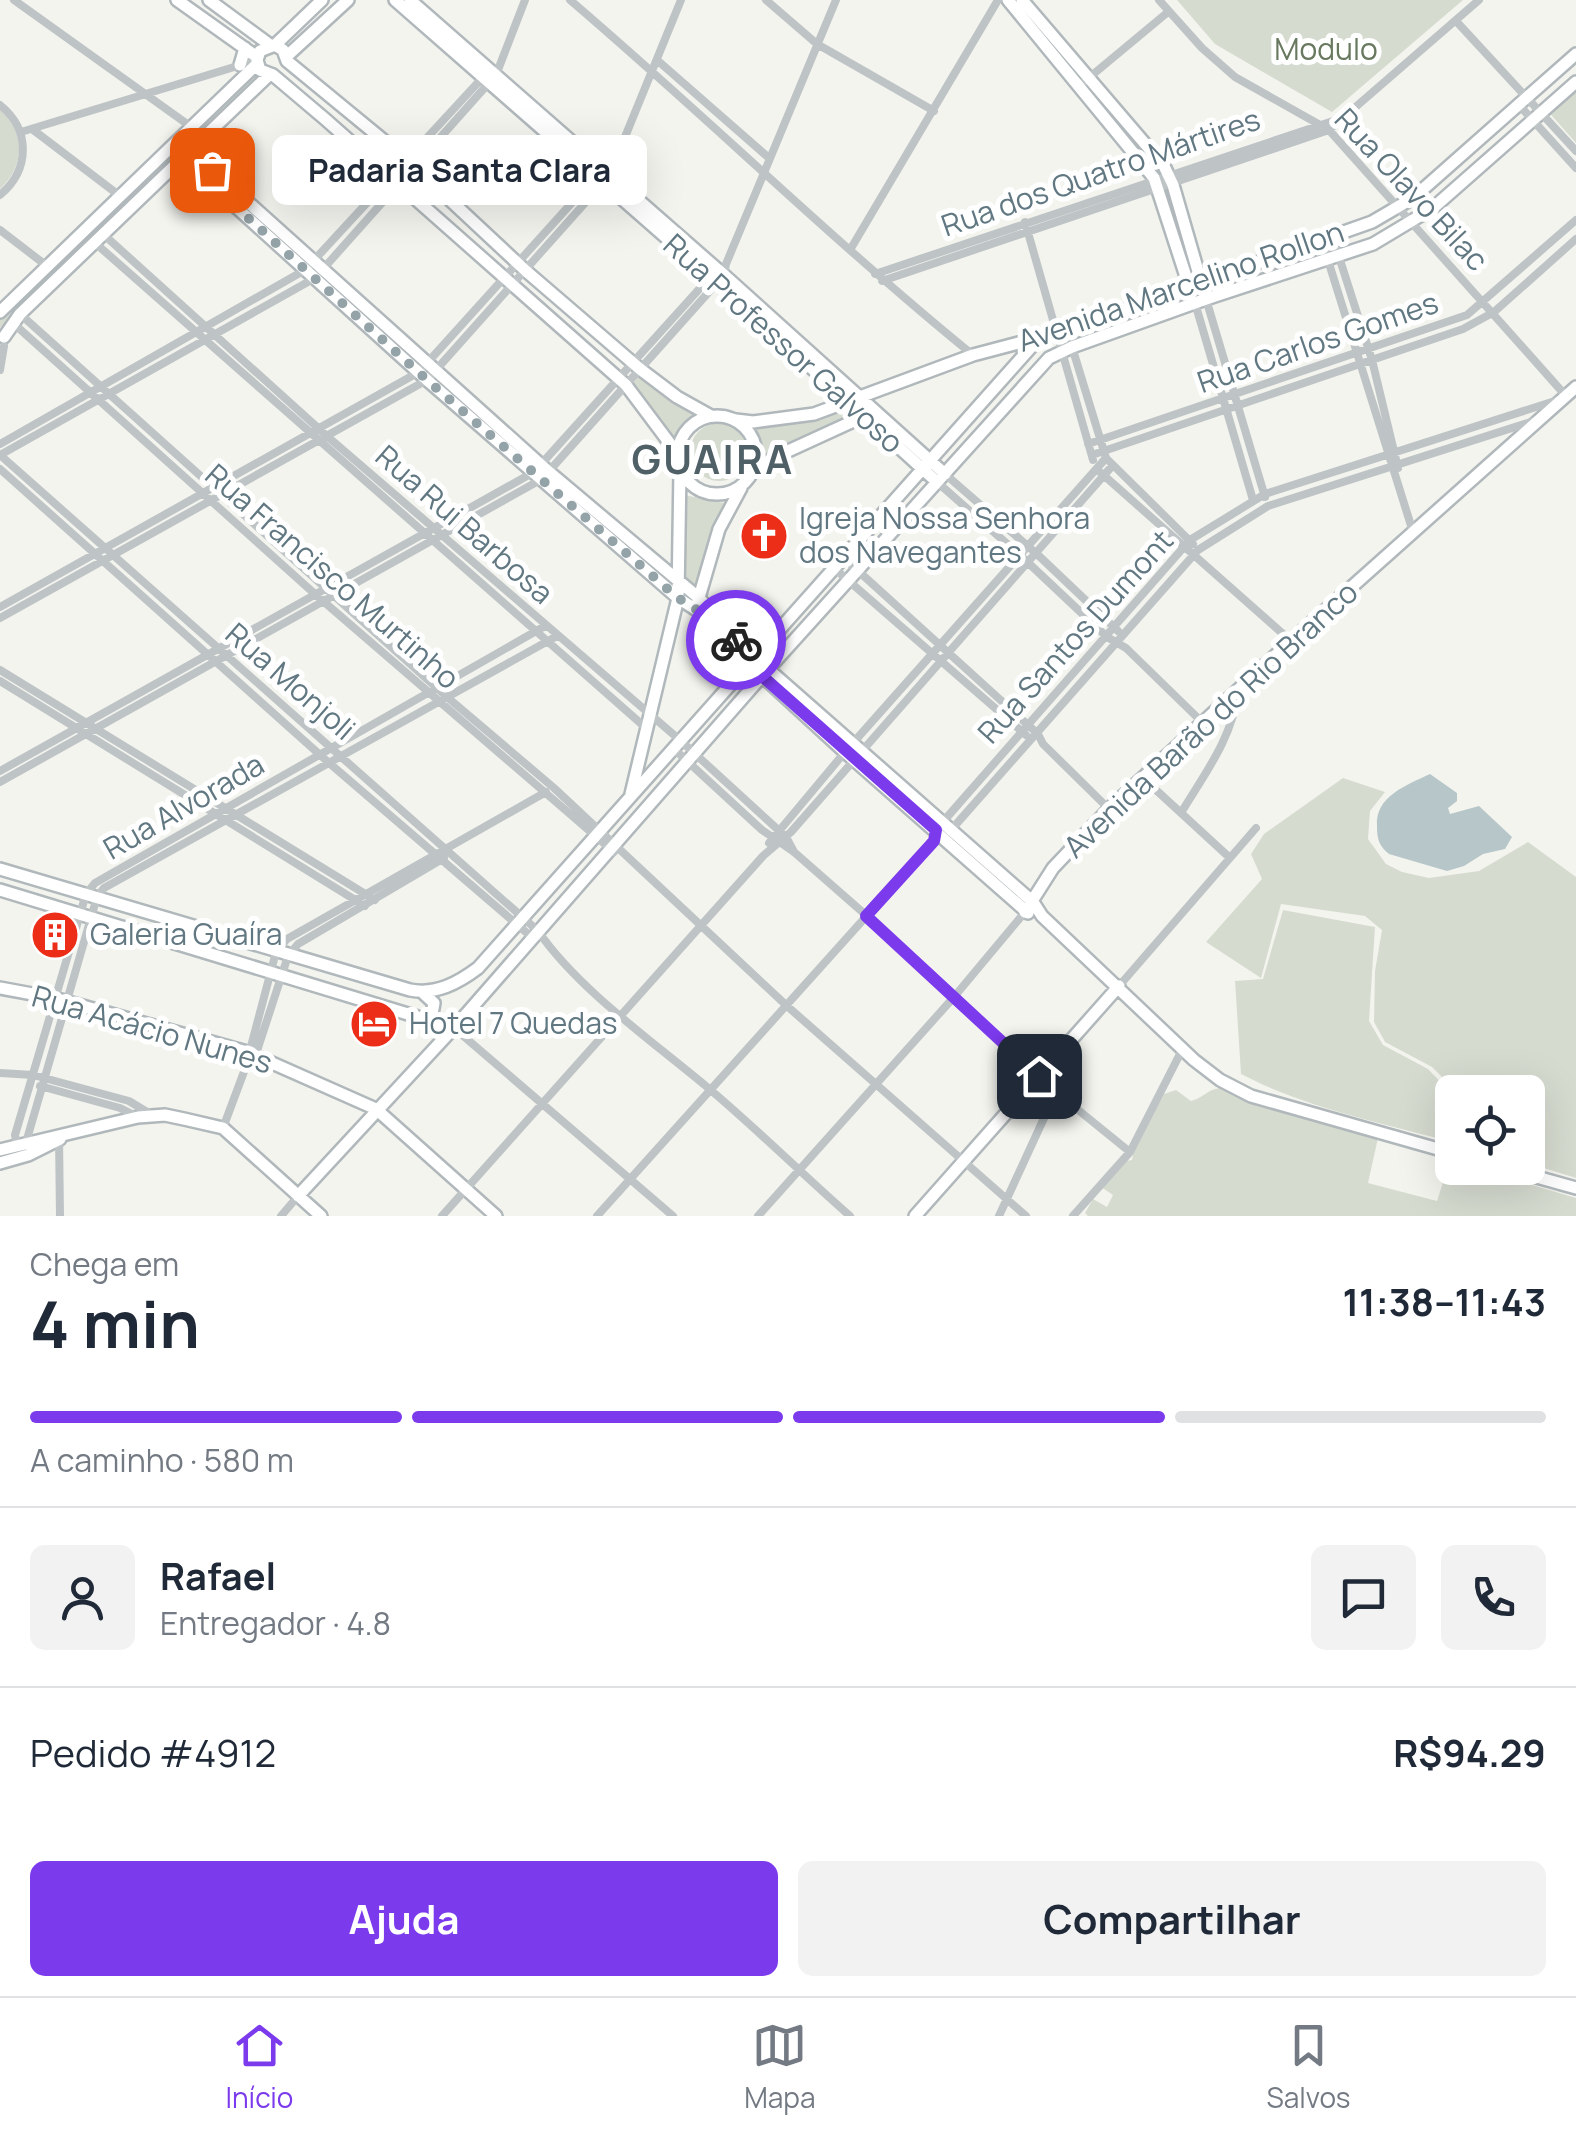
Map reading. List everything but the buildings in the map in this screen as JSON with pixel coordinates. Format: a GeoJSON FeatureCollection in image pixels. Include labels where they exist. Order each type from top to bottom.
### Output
{"type":"FeatureCollection","features":[{"type":"Feature","properties":{"kind":"street"},"geometry":{"type":"LineString","coordinates":[[14,0],[190,126]]}},
{"type":"Feature","properties":{"kind":"street"},"geometry":{"type":"LineString","coordinates":[[178,0],[245,48],[271,75],[622,381],[677,453],[678,598],[630,798]]}},
{"type":"Feature","properties":{"kind":"street"},"geometry":{"type":"LineString","coordinates":[[209,0],[282,48],[287,58],[636,365],[677,397],[711,416],[736,420],[748,429],[755,442],[754,470],[719,530],[697,603]]}},
{"type":"Feature","properties":{"kind":"street"},"geometry":{"type":"LineString","coordinates":[[0,312],[238,82],[262,49],[272,45],[322,0]]}},
{"type":"Feature","properties":{"kind":"street"},"geometry":{"type":"LineString","coordinates":[[0,368],[2,341],[16,318],[271,75],[283,71],[287,58],[348,0]]}},
{"type":"Feature","properties":{"kind":"street","name":"Rua Professor Galvoso"},"geometry":{"type":"LineString","coordinates":[[395,0],[491,74],[543,125],[719,274],[927,466],[1025,552],[1038,555],[1116,627],[1122,644]]}},
{"type":"Feature","properties":{"kind":"street","name":"Rua Professor Galvoso"},"geometry":{"type":"LineString","coordinates":[[410,0],[435,29]]}},
{"type":"Feature","properties":{"kind":"street"},"geometry":{"type":"LineString","coordinates":[[0,455],[277,299],[314,270],[399,187],[491,74],[525,0]]}},
{"type":"Feature","properties":{"kind":"street"},"geometry":{"type":"LineString","coordinates":[[570,0],[882,281],[973,355]]}},
{"type":"Feature","properties":{"kind":"street"},"geometry":{"type":"LineString","coordinates":[[64,577],[104,547],[427,372],[464,323],[508,283],[604,175],[681,0]]}},
{"type":"Feature","properties":{"kind":"street"},"geometry":{"type":"LineString","coordinates":[[766,0],[817,44],[934,111]]}},
{"type":"Feature","properties":{"kind":"street"},"geometry":{"type":"LineString","coordinates":[[380,564],[425,533],[438,531],[542,472],[719,274],[836,0]]}},
{"type":"Feature","properties":{"kind":"street"},"geometry":{"type":"LineString","coordinates":[[850,250],[998,0]]}},
{"type":"Feature","properties":{"kind":"street"},"geometry":{"type":"LineString","coordinates":[[1008,0],[1171,179],[1213,359],[1256,511]]}},
{"type":"Feature","properties":{"kind":"street"},"geometry":{"type":"LineString","coordinates":[[1022,0],[1157,184],[1195,283]]}},
{"type":"Feature","properties":{"kind":"street","name":"Rua Olavo Bilac"},"geometry":{"type":"LineString","coordinates":[[1160,0],[1202,48],[1235,77],[1325,126],[1569,394]]}},
{"type":"Feature","properties":{"kind":"street","name":"Rua dos Quatro Mártires"},"geometry":{"type":"LineString","coordinates":[[1171,179],[1231,164],[1343,118],[1479,0]]}},
{"type":"Feature","properties":{"kind":"street"},"geometry":{"type":"LineString","coordinates":[[1083,82],[1168,12]]}},
{"type":"Feature","properties":{"kind":"street"},"geometry":{"type":"LineString","coordinates":[[1456,21],[1524,101],[1576,152]]}},
{"type":"Feature","properties":{"kind":"street"},"geometry":{"type":"LineString","coordinates":[[238,82],[234,67],[245,48]]}},
{"type":"Feature","properties":{"kind":"street","name":"Avenida Marcelino Rollon"},"geometry":{"type":"LineString","coordinates":[[736,420],[790,419],[814,414],[973,355],[1040,337],[1327,240],[1400,208],[1576,54]]}},
{"type":"Feature","properties":{"kind":"street"},"geometry":{"type":"LineString","coordinates":[[20,132],[257,60]]}},
{"type":"Feature","properties":{"kind":"street"},"geometry":{"type":"LineString","coordinates":[[657,60],[769,158]]}},
{"type":"Feature","properties":{"kind":"street"},"geometry":{"type":"LineString","coordinates":[[0,444],[271,289],[314,270],[405,158],[491,74]]}},
{"type":"Feature","properties":{"kind":"street","name":"Avenida Marcelino Rollon"},"geometry":{"type":"LineString","coordinates":[[298,1196],[454,1028],[1049,358],[1200,301],[1373,244],[1412,222],[1576,82]]}},
{"type":"Feature","properties":{"kind":"street"},"geometry":{"type":"LineString","coordinates":[[325,119],[340,104]]}},
{"type":"Feature","properties":{"kind":"street"},"geometry":{"type":"LineString","coordinates":[[0,105],[10,114],[23,143],[21,166],[10,187],[0,195]]}},
{"type":"Feature","properties":{"kind":"street"},"geometry":{"type":"LineString","coordinates":[[1538,116],[1576,168]]}},
{"type":"Feature","properties":{"kind":"street"},"geometry":{"type":"LineString","coordinates":[[721,132],[728,123]]}},
{"type":"Feature","properties":{"kind":"street","name":"Rua dos Quatro Mártires"},"geometry":{"type":"LineString","coordinates":[[882,281],[1029,234],[1228,154],[1325,126]]}},
{"type":"Feature","properties":{"kind":"street"},"geometry":{"type":"LineString","coordinates":[[32,129],[120,196]]}},
{"type":"Feature","properties":{"kind":"street"},"geometry":{"type":"LineString","coordinates":[[1228,154],[1231,164]]}},
{"type":"Feature","properties":{"kind":"street"},"geometry":{"type":"LineString","coordinates":[[1463,154],[1478,169]]}},
{"type":"Feature","properties":{"kind":"street"},"geometry":{"type":"LineString","coordinates":[[187,156],[635,552],[678,598],[697,603]]}},
{"type":"Feature","properties":{"kind":"street"},"geometry":{"type":"LineString","coordinates":[[143,196],[138,185],[146,171]]}},
{"type":"Feature","properties":{"kind":"street","name":"Rua dos Quatro Mártires"},"geometry":{"type":"LineString","coordinates":[[875,274],[1025,222],[1157,184]]}},
{"type":"Feature","properties":{"kind":"street","name":"Rua Carlos Gomes"},"geometry":{"type":"LineString","coordinates":[[1092,455],[1108,458],[1227,404],[1236,396],[1467,316],[1576,220]]}},
{"type":"Feature","properties":{"kind":"street"},"geometry":{"type":"LineString","coordinates":[[1025,222],[1059,328],[1108,458],[1197,555],[1291,641]]}},
{"type":"Feature","properties":{"kind":"street"},"geometry":{"type":"LineString","coordinates":[[0,230],[47,266]]}},
{"type":"Feature","properties":{"kind":"street","name":"Rua Rui Barbosa"},"geometry":{"type":"LineString","coordinates":[[99,238],[207,325],[425,533],[541,629],[556,636],[648,722]]}},
{"type":"Feature","properties":{"kind":"street","name":"Rua Rui Barbosa"},"geometry":{"type":"LineString","coordinates":[[99,238],[146,288],[310,435],[438,531],[490,584]]}},
{"type":"Feature","properties":{"kind":"street","name":"Rua Carlos Gomes"},"geometry":{"type":"LineString","coordinates":[[1088,444],[1227,404],[1239,406],[1463,330],[1494,312],[1576,239]]}},
{"type":"Feature","properties":{"kind":"street"},"geometry":{"type":"LineString","coordinates":[[1327,240],[1372,360],[1391,452]]}},
{"type":"Feature","properties":{"kind":"street"},"geometry":{"type":"LineString","coordinates":[[1333,258],[1356,354],[1391,452],[1414,534]]}},
{"type":"Feature","properties":{"kind":"street"},"geometry":{"type":"LineString","coordinates":[[146,288],[155,280]]}},
{"type":"Feature","properties":{"kind":"street"},"geometry":{"type":"LineString","coordinates":[[0,607],[113,555],[376,409],[427,372],[472,331],[508,283]]}},
{"type":"Feature","properties":{"kind":"street"},"geometry":{"type":"LineString","coordinates":[[271,289],[277,299]]}},
{"type":"Feature","properties":{"kind":"street"},"geometry":{"type":"LineString","coordinates":[[1200,301],[1224,357],[1268,506]]}},
{"type":"Feature","properties":{"kind":"street","name":"Rua Francisco Murtinho"},"geometry":{"type":"LineString","coordinates":[[16,318],[214,486],[330,592],[430,694],[443,699],[554,788],[787,1006],[1026,1216]]}},
{"type":"Feature","properties":{"kind":"street","name":"Rua Francisco Murtinho"},"geometry":{"type":"LineString","coordinates":[[16,318],[65,370],[269,553],[320,598],[439,688],[443,699],[543,794],[599,834]]}},
{"type":"Feature","properties":{"kind":"street"},"geometry":{"type":"LineString","coordinates":[[464,323],[472,331]]}},
{"type":"Feature","properties":{"kind":"street"},"geometry":{"type":"LineString","coordinates":[[0,869],[422,992],[466,977],[599,834],[1040,337]]}},
{"type":"Feature","properties":{"kind":"street"},"geometry":{"type":"LineString","coordinates":[[1067,349],[1076,400],[1096,467],[1187,544]]}},
{"type":"Feature","properties":{"kind":"street"},"geometry":{"type":"LineString","coordinates":[[1213,359],[1224,357]]}},
{"type":"Feature","properties":{"kind":"street"},"geometry":{"type":"LineString","coordinates":[[65,370],[72,362]]}},
{"type":"Feature","properties":{"kind":"street"},"geometry":{"type":"LineString","coordinates":[[137,366],[144,376]]}},
{"type":"Feature","properties":{"kind":"street"},"geometry":{"type":"LineString","coordinates":[[258,388],[267,381]]}},
{"type":"Feature","properties":{"kind":"street"},"geometry":{"type":"LineString","coordinates":[[1000,382],[1016,394]]}},
{"type":"Feature","properties":{"kind":"street","name":"Avenida Barão do Rio Branco"},"geometry":{"type":"LineString","coordinates":[[758,1216],[954,996],[1029,907],[1064,856],[1109,809],[1569,394]]}},
{"type":"Feature","properties":{"kind":"street","name":"Rua Santos Dumont"},"geometry":{"type":"LineString","coordinates":[[942,832],[1025,728],[1187,544],[1264,494],[1569,394]]}},
{"type":"Feature","properties":{"kind":"street"},"geometry":{"type":"LineString","coordinates":[[1076,400],[1088,398]]}},
{"type":"Feature","properties":{"kind":"street"},"geometry":{"type":"LineString","coordinates":[[370,400],[376,409]]}},
{"type":"Feature","properties":{"kind":"street"},"geometry":{"type":"LineString","coordinates":[[58,411],[64,420]]}},
{"type":"Feature","properties":{"kind":"street"},"geometry":{"type":"LineString","coordinates":[[754,470],[871,413]]}},
{"type":"Feature","properties":{"kind":"street"},"geometry":{"type":"LineString","coordinates":[[677,453],[682,436],[694,422],[711,416]]}},
{"type":"Feature","properties":{"kind":"street","name":"Rua Santos Dumont"},"geometry":{"type":"LineString","coordinates":[[596,1216],[942,832],[1122,644],[1197,555],[1268,506],[1541,418]]}},
{"type":"Feature","properties":{"kind":"street"},"geometry":{"type":"LineString","coordinates":[[17,434],[23,443]]}},
{"type":"Feature","properties":{"kind":"street"},"geometry":{"type":"LineString","coordinates":[[146,442],[154,434]]}},
{"type":"Feature","properties":{"kind":"street","name":"Rua Monjoli"},"geometry":{"type":"LineString","coordinates":[[0,455],[80,540],[251,678],[447,851],[519,922]]}},
{"type":"Feature","properties":{"kind":"street"},"geometry":{"type":"LineString","coordinates":[[779,840],[778,830],[810,793],[902,705],[1038,555],[1096,467],[1108,458]]}},
{"type":"Feature","properties":{"kind":"street"},"geometry":{"type":"LineString","coordinates":[[442,1216],[763,856],[819,800],[893,698],[1025,552],[1103,476],[1108,458]]}},
{"type":"Feature","properties":{"kind":"street"},"geometry":{"type":"LineString","coordinates":[[250,467],[256,476]]}},
{"type":"Feature","properties":{"kind":"street","name":"Rua Monjoli"},"geometry":{"type":"LineString","coordinates":[[0,469],[87,532],[146,592]]}},
{"type":"Feature","properties":{"kind":"street"},"geometry":{"type":"LineString","coordinates":[[680,469],[700,491],[715,495],[744,485]]}},
{"type":"Feature","properties":{"kind":"street"},"geometry":{"type":"LineString","coordinates":[[164,514],[170,523]]}},
{"type":"Feature","properties":{"kind":"street"},"geometry":{"type":"LineString","coordinates":[[236,523],[244,514]]}},
{"type":"Feature","properties":{"kind":"street"},"geometry":{"type":"LineString","coordinates":[[881,518],[896,529]]}},
{"type":"Feature","properties":{"kind":"street"},"geometry":{"type":"LineString","coordinates":[[0,782],[86,722],[154,690],[380,564],[433,540],[438,531]]}},
{"type":"Feature","properties":{"kind":"street"},"geometry":{"type":"LineString","coordinates":[[80,540],[87,532]]}},
{"type":"Feature","properties":{"kind":"street"},"geometry":{"type":"LineString","coordinates":[[269,553],[277,544]]}},
{"type":"Feature","properties":{"kind":"street"},"geometry":{"type":"LineString","coordinates":[[635,552],[680,582],[766,673],[942,832],[1042,916],[1182,1050],[1220,1080],[1251,1096],[1435,1148]]}},
{"type":"Feature","properties":{"kind":"street","name":"Rua Professor Galvoso"},"geometry":{"type":"LineString","coordinates":[[1025,552],[1029,564],[1106,637],[1122,644],[1202,722]]}},
{"type":"Feature","properties":{"kind":"street"},"geometry":{"type":"LineString","coordinates":[[840,564],[1043,744],[1109,809]]}},
{"type":"Feature","properties":{"kind":"street"},"geometry":{"type":"LineString","coordinates":[[0,618],[27,597]]}},
{"type":"Feature","properties":{"kind":"street","name":"Rua Monjoli"},"geometry":{"type":"LineString","coordinates":[[173,616],[212,658],[324,759],[548,945],[620,1015],[850,1216]]}},
{"type":"Feature","properties":{"kind":"street"},"geometry":{"type":"LineString","coordinates":[[786,622],[800,636]]}},
{"type":"Feature","properties":{"kind":"street","name":"Rua Rui Barbosa"},"geometry":{"type":"LineString","coordinates":[[541,629],[547,642],[678,745],[731,801],[866,916],[1056,1092],[1130,1152]]}},
{"type":"Feature","properties":{"kind":"street","name":"Rua Alvorada"},"geometry":{"type":"LineString","coordinates":[[324,759],[331,748],[541,629]]}},
{"type":"Feature","properties":{"kind":"street","name":"Rua Alvorada"},"geometry":{"type":"LineString","coordinates":[[183,838],[215,816],[230,812],[324,759],[339,756],[556,636]]}},
{"type":"Feature","properties":{"kind":"street"},"geometry":{"type":"LineString","coordinates":[[0,670],[76,728],[215,816],[375,900]]}},
{"type":"Feature","properties":{"kind":"street"},"geometry":{"type":"LineString","coordinates":[[596,684],[603,676]]}},
{"type":"Feature","properties":{"kind":"street"},"geometry":{"type":"LineString","coordinates":[[243,686],[251,678]]}},
{"type":"Feature","properties":{"kind":"street"},"geometry":{"type":"LineString","coordinates":[[0,681],[98,728],[230,812],[365,906]]}},
{"type":"Feature","properties":{"kind":"street"},"geometry":{"type":"LineString","coordinates":[[0,771],[87,734],[154,690]]}},
{"type":"Feature","properties":{"kind":"street"},"geometry":{"type":"LineString","coordinates":[[1181,813],[1228,735],[1235,719],[1238,692]]}},
{"type":"Feature","properties":{"kind":"street"},"geometry":{"type":"LineString","coordinates":[[893,698],[902,705]]}},
{"type":"Feature","properties":{"kind":"street"},"geometry":{"type":"LineString","coordinates":[[270,710],[278,702]]}},
{"type":"Feature","properties":{"kind":"street","name":"Rua Rui Barbosa"},"geometry":{"type":"LineString","coordinates":[[691,758],[778,830]]}},
{"type":"Feature","properties":{"kind":"street"},"geometry":{"type":"LineString","coordinates":[[516,769],[523,762]]}},
{"type":"Feature","properties":{"kind":"street"},"geometry":{"type":"LineString","coordinates":[[1142,778],[1230,858]]}},
{"type":"Feature","properties":{"kind":"street"},"geometry":{"type":"LineString","coordinates":[[282,954],[375,900],[456,844],[554,788]]}},
{"type":"Feature","properties":{"kind":"street"},"geometry":{"type":"LineString","coordinates":[[810,793],[819,800]]}},
{"type":"Feature","properties":{"kind":"street"},"geometry":{"type":"LineString","coordinates":[[731,801],[738,794]]}},
{"type":"Feature","properties":{"kind":"street"},"geometry":{"type":"LineString","coordinates":[[386,812],[394,804]]}},
{"type":"Feature","properties":{"kind":"street","name":"Rua Alvorada"},"geometry":{"type":"LineString","coordinates":[[22,1151],[91,896],[118,874],[224,820],[230,812]]}},
{"type":"Feature","properties":{"kind":"street"},"geometry":{"type":"LineString","coordinates":[[915,1216],[1256,828]]}},
{"type":"Feature","properties":{"kind":"street"},"geometry":{"type":"LineString","coordinates":[[223,1128],[252,1054],[287,939],[364,895],[403,878]]}},
{"type":"Feature","properties":{"kind":"street"},"geometry":{"type":"LineString","coordinates":[[0,890],[454,1028],[672,1216]]}},
{"type":"Feature","properties":{"kind":"street","name":"Rua Acácio Nunes"},"geometry":{"type":"LineString","coordinates":[[0,988],[61,1000],[252,1054],[376,1110],[496,1216]]}},
{"type":"Feature","properties":{"kind":"street"},"geometry":{"type":"LineString","coordinates":[[422,992],[434,1003],[426,1020]]}},
{"type":"Feature","properties":{"kind":"street","name":"Rua Alvorada"},"geometry":{"type":"LineString","coordinates":[[22,1151],[15,1135],[61,1000]]}},
{"type":"Feature","properties":{"kind":"street"},"geometry":{"type":"LineString","coordinates":[[1073,1216],[1130,1152],[1182,1050]]}},
{"type":"Feature","properties":{"kind":"street"},"geometry":{"type":"LineString","coordinates":[[0,1073],[42,1082],[138,1117]]}},
{"type":"Feature","properties":{"kind":"street"},"geometry":{"type":"LineString","coordinates":[[42,1082],[128,1101],[152,1115]]}},
{"type":"Feature","properties":{"kind":"street"},"geometry":{"type":"LineString","coordinates":[[999,1216],[1056,1092]]}},
{"type":"Feature","properties":{"kind":"street"},"geometry":{"type":"LineString","coordinates":[[0,1163],[59,1137],[152,1115],[223,1128],[320,1216]]}},
{"type":"Feature","properties":{"kind":"street"},"geometry":{"type":"LineString","coordinates":[[59,1137],[60,1216]]}},
{"type":"Feature","properties":{"kind":"street"},"geometry":{"type":"LineString","coordinates":[[0,1150],[22,1151]]}},
{"type":"Feature","properties":{"kind":"street"},"geometry":{"type":"LineString","coordinates":[[1545,1179],[1576,1188]]}},
{"type":"Feature","properties":{"kind":"street"},"geometry":{"type":"LineString","coordinates":[[280,1216],[298,1196]]}},
{"type":"Feature","properties":{"kind":"green space","name":"Modulo"},"geometry":{"type":"Polygon","coordinates":[[[1177,0],[1463,0],[1332,112],[1215,44],[1177,0]]]}},
{"type":"Feature","properties":{"kind":"green space"},"geometry":{"type":"Polygon","coordinates":[[[254,72],[259,77],[144,189],[140,186],[254,72]]]}},
{"type":"Feature","properties":{"kind":"green space"},"geometry":{"type":"Polygon","coordinates":[[[1576,85],[1576,143],[1546,109],[1576,85]]]}},
{"type":"Feature","properties":{"kind":"green space"},"geometry":{"type":"Polygon","coordinates":[[[0,110],[14,129],[19,150],[14,170],[0,189],[0,110]]]}},
{"type":"Feature","properties":{"kind":"green space"},"geometry":{"type":"Polygon","coordinates":[[[129,192],[134,197],[0,328],[0,317],[129,192]]]}},
{"type":"Feature","properties":{"kind":"green space"},"geometry":{"type":"Polygon","coordinates":[[[640,375],[698,415],[676,440],[631,386],[640,375]]]}},
{"type":"Feature","properties":{"kind":"green space"},"geometry":{"type":"Polygon","coordinates":[[[843,405],[848,415],[759,460],[748,426],[794,423],[843,405]]]}},
{"type":"Feature","properties":{"kind":"green space"},"geometry":{"type":"Polygon","coordinates":[[[719,423],[740,431],[748,452],[740,473],[719,481],[698,473],[690,452],[698,431],[719,423]]]}},
{"type":"Feature","properties":{"kind":"green space"},"geometry":{"type":"Polygon","coordinates":[[[684,495],[725,503],[697,586],[681,577],[684,495]]]}},
{"type":"Feature","properties":{"kind":"green space"},"geometry":{"type":"Polygon","coordinates":[[[1343,778],[1385,792],[1370,811],[1368,839],[1386,864],[1402,872],[1429,878],[1479,871],[1528,842],[1576,877],[1576,1178],[1545,1168],[1545,1075],[1440,1075],[1385,1042],[1374,1022],[1375,971],[1382,930],[1365,916],[1281,904],[1261,978],[1206,942],[1262,879],[1251,854],[1264,834],[1343,778]]]}},
{"type":"Feature","properties":{"kind":"green space"},"geometry":{"type":"Polygon","coordinates":[[[1283,910],[1375,927],[1369,1021],[1383,1045],[1435,1076],[1435,1138],[1318,1105],[1241,1074],[1235,981],[1263,979],[1283,910]]]}},
{"type":"Feature","properties":{"kind":"green space"},"geometry":{"type":"Polygon","coordinates":[[[1221,1088],[1234,1096],[1236,1092],[1378,1138],[1368,1183],[1437,1201],[1442,1185],[1532,1185],[1576,1198],[1576,1216],[1085,1213],[1093,1199],[1107,1207],[1113,1195],[1101,1187],[1121,1162],[1132,1160],[1164,1094],[1176,1090],[1191,1101],[1221,1088]]]}},
{"type":"Feature","properties":{"kind":"shaded area"},"geometry":{"type":"Polygon","coordinates":[[[1430,774],[1457,793],[1457,801],[1448,808],[1450,814],[1479,806],[1512,837],[1505,849],[1483,854],[1447,871],[1386,851],[1377,835],[1381,807],[1394,793],[1430,774]]]}},
{"type":"Feature","properties":{"kind":"way so far"},"geometry":{"type":"LineString","coordinates":[[212,170],[204,178],[427,380],[678,598],[709,613],[736,640]]}},
{"type":"Feature","properties":{"kind":"place","name":"Padaria Santa Clara"},"geometry":{"type":"Point","coordinates":[212,170]}},
{"type":"Feature","properties":{"kind":"place","name":"Igreja Nossa Senhora dos Navegantes"},"geometry":{"type":"Point","coordinates":[764,536]}},
{"type":"Feature","properties":{"kind":"place","name":"Galeria Guaíra"},"geometry":{"type":"Point","coordinates":[55,935]}},
{"type":"Feature","properties":{"kind":"place","name":"Hotel 7 Quedas"},"geometry":{"type":"Point","coordinates":[374,1024]}},
{"type":"Feature","properties":{"kind":"district","name":"GUAIRA"},"geometry":{"type":"Point","coordinates":[713,460]}},
{"type":"Feature","properties":{"kind":"route"},"geometry":{"type":"LineString","coordinates":[[736,640],[748,663],[936,830],[934,841],[866,916],[1039,1076]]}}]}
